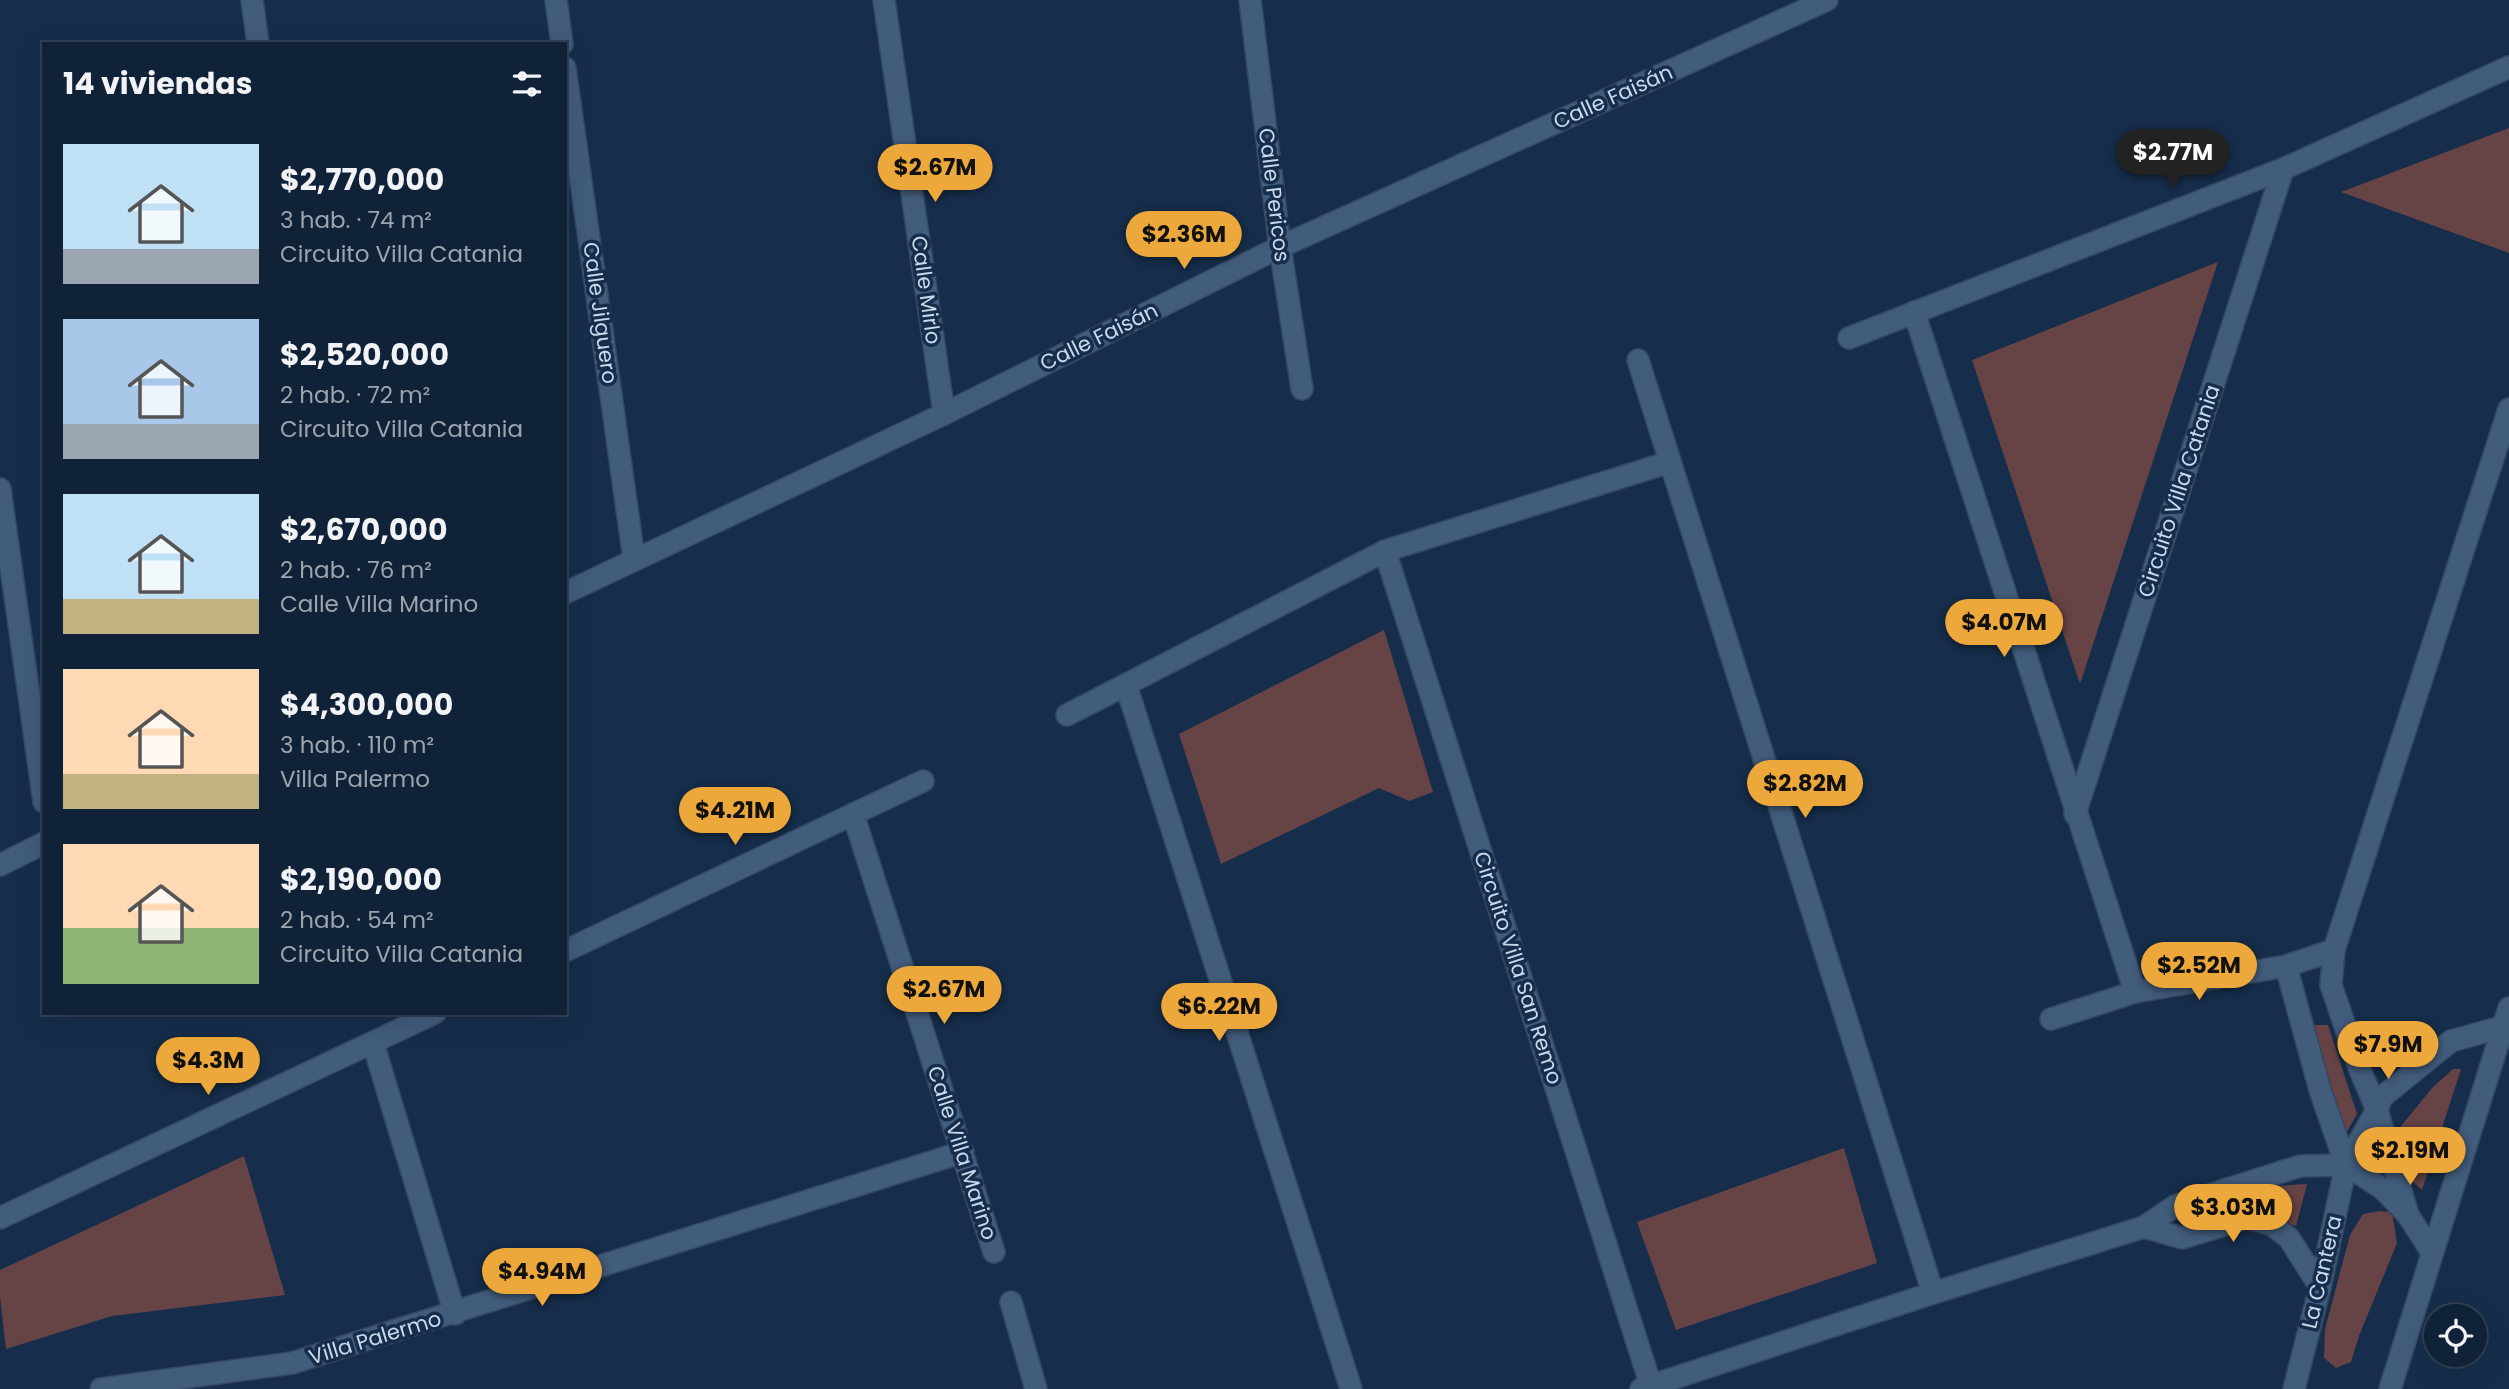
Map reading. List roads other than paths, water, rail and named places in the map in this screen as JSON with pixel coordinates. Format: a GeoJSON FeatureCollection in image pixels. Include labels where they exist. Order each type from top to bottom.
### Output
{"type":"FeatureCollection","features":[{"type":"Feature","properties":{"kind":"street"},"geometry":{"type":"LineString","coordinates":[[252,0],[258,42]]}},
{"type":"Feature","properties":{"kind":"street"},"geometry":{"type":"LineString","coordinates":[[556,0],[562,42]]}},
{"type":"Feature","properties":{"kind":"street","name":"Calle Mirlo"},"geometry":{"type":"LineString","coordinates":[[884,0],[944,414]]}},
{"type":"Feature","properties":{"kind":"street","name":"Calle Pericos"},"geometry":{"type":"LineString","coordinates":[[1250,0],[1280,247],[1302,389]]}},
{"type":"Feature","properties":{"kind":"street","name":"Calle Faisán"},"geometry":{"type":"LineString","coordinates":[[567,592],[944,414],[1280,247],[1828,0]]}},
{"type":"Feature","properties":{"kind":"street"},"geometry":{"type":"LineString","coordinates":[[1849,338],[2283,169],[2509,67]]}},
{"type":"Feature","properties":{"kind":"street","name":"Calle Jilguero"},"geometry":{"type":"LineString","coordinates":[[567,82],[634,559]]}},
{"type":"Feature","properties":{"kind":"street","name":"Circuito Villa Catania"},"geometry":{"type":"LineString","coordinates":[[2076,814],[2283,169]]}},
{"type":"Feature","properties":{"kind":"street"},"geometry":{"type":"LineString","coordinates":[[1914,312],[2135,992]]}},
{"type":"Feature","properties":{"kind":"street"},"geometry":{"type":"LineString","coordinates":[[1637,360],[1933,1293]]}},
{"type":"Feature","properties":{"kind":"street"},"geometry":{"type":"LineString","coordinates":[[2408,1215],[2377,1110],[2330,985],[2334,950],[2509,409]]}},
{"type":"Feature","properties":{"kind":"street"},"geometry":{"type":"LineString","coordinates":[[1067,715],[1385,551],[1670,462]]}},
{"type":"Feature","properties":{"kind":"street"},"geometry":{"type":"LineString","coordinates":[[0,489],[42,788]]}},
{"type":"Feature","properties":{"kind":"street","name":"Circuito Villa San Remo"},"geometry":{"type":"LineString","coordinates":[[1385,551],[1646,1387],[2144,1227],[2175,1206],[2287,1170],[2300,1166],[2346,1165]]}},
{"type":"Feature","properties":{"kind":"street"},"geometry":{"type":"LineString","coordinates":[[1126,685],[1351,1389]]}},
{"type":"Feature","properties":{"kind":"street"},"geometry":{"type":"LineString","coordinates":[[567,950],[923,781]]}},
{"type":"Feature","properties":{"kind":"street","name":"Calle Villa Marino"},"geometry":{"type":"LineString","coordinates":[[853,814],[994,1252]]}},
{"type":"Feature","properties":{"kind":"street"},"geometry":{"type":"LineString","coordinates":[[0,865],[42,844]]}},
{"type":"Feature","properties":{"kind":"street"},"geometry":{"type":"LineString","coordinates":[[2052,1019],[2135,992],[2286,966],[2334,950]]}},
{"type":"Feature","properties":{"kind":"street"},"geometry":{"type":"LineString","coordinates":[[2286,966],[2320,1090],[2346,1165],[2383,1189],[2408,1215],[2431,1251]]}},
{"type":"Feature","properties":{"kind":"street"},"geometry":{"type":"LineString","coordinates":[[0,1218],[431,1015]]}},
{"type":"Feature","properties":{"kind":"street","name":"La Cantera"},"geometry":{"type":"LineString","coordinates":[[2294,1389],[2320,1287],[2346,1165],[2382,1097],[2451,1041],[2507,1021]]}},
{"type":"Feature","properties":{"kind":"street","name":"La Cantera"},"geometry":{"type":"LineString","coordinates":[[2390,1389],[2431,1251],[2507,1021]]}},
{"type":"Feature","properties":{"kind":"street"},"geometry":{"type":"LineString","coordinates":[[373,1042],[455,1314]]}},
{"type":"Feature","properties":{"kind":"street","name":"Villa Palermo"},"geometry":{"type":"LineString","coordinates":[[101,1389],[292,1363],[455,1314],[963,1152]]}},
{"type":"Feature","properties":{"kind":"street"},"geometry":{"type":"LineString","coordinates":[[2144,1227],[2182,1238],[2247,1217],[2272,1225],[2289,1238],[2320,1287]]}},
{"type":"Feature","properties":{"kind":"street"},"geometry":{"type":"LineString","coordinates":[[1011,1302],[1037,1389]]}}]}
